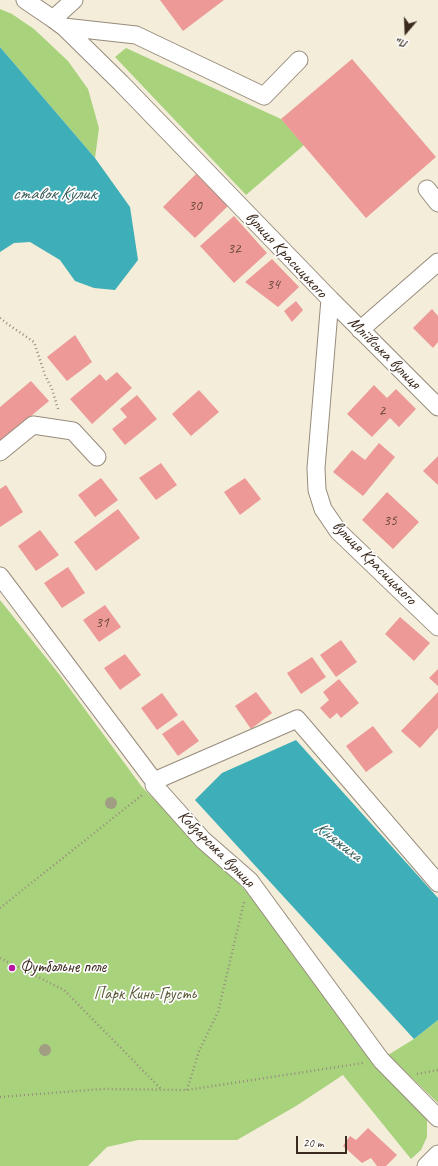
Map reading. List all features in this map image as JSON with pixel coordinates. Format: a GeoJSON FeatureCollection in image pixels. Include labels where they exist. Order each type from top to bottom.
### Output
{"type":"FeatureCollection","features":[{"type":"Feature","properties":{"kind":"street","name":"вулиця Красицького"},"geometry":{"type":"LineString","coordinates":[[25,0],[59,23],[122,83],[330,300],[316,468],[317,490],[323,509],[338,530],[438,627]]}},
{"type":"Feature","properties":{"kind":"street"},"geometry":{"type":"LineString","coordinates":[[74,0],[59,23],[136,35],[264,96],[299,60]]}},
{"type":"Feature","properties":{"kind":"street"},"geometry":{"type":"LineString","coordinates":[[427,189],[438,203]]}},
{"type":"Feature","properties":{"kind":"street"},"geometry":{"type":"LineString","coordinates":[[360,330],[438,262]]}},
{"type":"Feature","properties":{"kind":"street","name":"Мліївська вулиця"},"geometry":{"type":"LineString","coordinates":[[330,300],[438,407]]}},
{"type":"Feature","properties":{"kind":"street"},"geometry":{"type":"LineString","coordinates":[[0,452],[33,425],[73,432],[98,457]]}},
{"type":"Feature","properties":{"kind":"street","name":"Кобзарська вулиця"},"geometry":{"type":"LineString","coordinates":[[0,576],[154,783],[203,840],[250,881],[380,1060],[438,1118]]}},
{"type":"Feature","properties":{"kind":"street"},"geometry":{"type":"LineString","coordinates":[[154,783],[297,719],[438,883]]}},
{"type":"Feature","properties":{"kind":"path"},"geometry":{"type":"LineString","coordinates":[[0,318],[34,342],[58,410],[56,428]]}},
{"type":"Feature","properties":{"kind":"path"},"geometry":{"type":"LineString","coordinates":[[0,908],[154,783]]}},
{"type":"Feature","properties":{"kind":"path"},"geometry":{"type":"LineString","coordinates":[[187,1090],[199,1052],[218,1012],[250,881]]}},
{"type":"Feature","properties":{"kind":"path"},"geometry":{"type":"LineString","coordinates":[[0,958],[64,990],[162,1090]]}},
{"type":"Feature","properties":{"kind":"path"},"geometry":{"type":"LineString","coordinates":[[0,1097],[102,1089],[187,1090],[380,1060]]}},
{"type":"Feature","properties":{"kind":"green space"},"geometry":{"type":"Polygon","coordinates":[[[0,9],[12,14],[34,29],[68,61],[88,89],[99,128],[95,158],[0,47],[0,9]]]}},
{"type":"Feature","properties":{"kind":"green space"},"geometry":{"type":"Polygon","coordinates":[[[126,48],[281,119],[304,145],[246,195],[115,57],[126,48]]]}},
{"type":"Feature","properties":{"kind":"green space","name":"Парк Кинь-Грусть"},"geometry":{"type":"Polygon","coordinates":[[[0,600],[59,674],[142,787],[252,897],[427,1119],[427,1137],[421,1150],[411,1159],[343,1075],[296,1106],[237,1140],[138,1140],[107,1147],[88,1166],[0,1166],[0,600]]]}},
{"type":"Feature","properties":{"kind":"green space"},"geometry":{"type":"Polygon","coordinates":[[[438,1020],[438,1103],[388,1055],[414,1039],[438,1020]]]}},
{"type":"Feature","properties":{"kind":"water","name":"ставок Кулик"},"geometry":{"type":"Polygon","coordinates":[[[0,47],[95,158],[130,207],[138,260],[115,290],[94,288],[75,281],[60,260],[30,242],[14,243],[0,252],[0,47]]]}},
{"type":"Feature","properties":{"kind":"water","name":"Княжиха"},"geometry":{"type":"Polygon","coordinates":[[[296,740],[438,898],[438,1020],[414,1039],[195,800],[222,773],[296,740]]]}},
{"type":"Feature","properties":{"kind":"building"},"geometry":{"type":"Polygon","coordinates":[[[160,0],[224,0],[183,31],[160,0]]]}},
{"type":"Feature","properties":{"kind":"building"},"geometry":{"type":"Polygon","coordinates":[[[352,59],[436,157],[366,218],[281,119],[352,59]]]}},
{"type":"Feature","properties":{"kind":"building"},"geometry":{"type":"Polygon","coordinates":[[[196,174],[228,206],[195,238],[163,207],[196,174]]]}},
{"type":"Feature","properties":{"kind":"building"},"geometry":{"type":"Polygon","coordinates":[[[234,216],[267,253],[234,283],[200,246],[234,216]]]}},
{"type":"Feature","properties":{"kind":"building"},"geometry":{"type":"Polygon","coordinates":[[[272,259],[299,287],[278,307],[245,282],[272,259]]]}},
{"type":"Feature","properties":{"kind":"building"},"geometry":{"type":"Polygon","coordinates":[[[296,301],[303,310],[292,322],[284,311],[296,301]]]}},
{"type":"Feature","properties":{"kind":"building"},"geometry":{"type":"Polygon","coordinates":[[[432,309],[438,316],[438,342],[433,348],[413,328],[432,309]]]}},
{"type":"Feature","properties":{"kind":"building"},"geometry":{"type":"Polygon","coordinates":[[[75,335],[92,362],[67,381],[47,357],[75,335]]]}},
{"type":"Feature","properties":{"kind":"building"},"geometry":{"type":"Polygon","coordinates":[[[117,372],[132,388],[92,424],[70,399],[100,374],[106,381],[117,372]]]}},
{"type":"Feature","properties":{"kind":"building"},"geometry":{"type":"Polygon","coordinates":[[[31,381],[49,401],[0,442],[0,407],[31,381]]]}},
{"type":"Feature","properties":{"kind":"building"},"geometry":{"type":"Polygon","coordinates":[[[374,385],[387,398],[396,389],[416,409],[399,427],[390,418],[372,437],[347,414],[374,385]]]}},
{"type":"Feature","properties":{"kind":"building"},"geometry":{"type":"Polygon","coordinates":[[[199,390],[219,412],[191,436],[172,414],[199,390]]]}},
{"type":"Feature","properties":{"kind":"building"},"geometry":{"type":"Polygon","coordinates":[[[137,395],[157,419],[125,445],[112,429],[127,417],[120,409],[137,395]]]}},
{"type":"Feature","properties":{"kind":"building"},"geometry":{"type":"Polygon","coordinates":[[[379,443],[395,457],[363,496],[333,472],[352,450],[365,460],[379,443]]]}},
{"type":"Feature","properties":{"kind":"building"},"geometry":{"type":"Polygon","coordinates":[[[438,456],[438,485],[423,471],[438,456]]]}},
{"type":"Feature","properties":{"kind":"building"},"geometry":{"type":"Polygon","coordinates":[[[161,463],[177,485],[156,500],[139,478],[161,463]]]}},
{"type":"Feature","properties":{"kind":"building"},"geometry":{"type":"Polygon","coordinates":[[[101,478],[118,500],[95,517],[78,495],[101,478]]]}},
{"type":"Feature","properties":{"kind":"building"},"geometry":{"type":"Polygon","coordinates":[[[245,478],[261,499],[240,515],[224,492],[245,478]]]}},
{"type":"Feature","properties":{"kind":"building"},"geometry":{"type":"Polygon","coordinates":[[[6,485],[23,512],[0,527],[0,489],[6,485]]]}},
{"type":"Feature","properties":{"kind":"building"},"geometry":{"type":"Polygon","coordinates":[[[387,492],[419,522],[393,549],[362,520],[387,492]]]}},
{"type":"Feature","properties":{"kind":"building"},"geometry":{"type":"Polygon","coordinates":[[[118,509],[140,538],[96,571],[74,542],[118,509]]]}},
{"type":"Feature","properties":{"kind":"building"},"geometry":{"type":"Polygon","coordinates":[[[40,530],[59,555],[36,571],[18,546],[40,530]]]}},
{"type":"Feature","properties":{"kind":"building"},"geometry":{"type":"Polygon","coordinates":[[[68,567],[85,593],[62,608],[44,583],[68,567]]]}},
{"type":"Feature","properties":{"kind":"building"},"geometry":{"type":"Polygon","coordinates":[[[105,605],[121,627],[99,642],[83,620],[105,605]]]}},
{"type":"Feature","properties":{"kind":"building"},"geometry":{"type":"Polygon","coordinates":[[[400,617],[430,643],[414,661],[385,634],[400,617]]]}},
{"type":"Feature","properties":{"kind":"building"},"geometry":{"type":"Polygon","coordinates":[[[341,640],[357,662],[336,677],[320,655],[341,640]]]}},
{"type":"Feature","properties":{"kind":"building"},"geometry":{"type":"Polygon","coordinates":[[[125,654],[141,675],[120,690],[104,668],[125,654]]]}},
{"type":"Feature","properties":{"kind":"building"},"geometry":{"type":"Polygon","coordinates":[[[312,657],[326,677],[301,694],[287,673],[312,657]]]}},
{"type":"Feature","properties":{"kind":"building"},"geometry":{"type":"Polygon","coordinates":[[[438,669],[438,686],[429,678],[438,669]]]}},
{"type":"Feature","properties":{"kind":"building"},"geometry":{"type":"Polygon","coordinates":[[[339,679],[359,703],[341,718],[337,713],[330,719],[320,708],[329,700],[323,692],[339,679]]]}},
{"type":"Feature","properties":{"kind":"building"},"geometry":{"type":"Polygon","coordinates":[[[256,692],[272,713],[251,729],[235,706],[256,692]]]}},
{"type":"Feature","properties":{"kind":"building"},"geometry":{"type":"Polygon","coordinates":[[[438,692],[438,728],[420,748],[401,731],[438,692]]]}},
{"type":"Feature","properties":{"kind":"building"},"geometry":{"type":"Polygon","coordinates":[[[162,693],[178,715],[157,730],[141,708],[162,693]]]}},
{"type":"Feature","properties":{"kind":"building"},"geometry":{"type":"Polygon","coordinates":[[[183,720],[199,741],[178,756],[162,734],[183,720]]]}},
{"type":"Feature","properties":{"kind":"building"},"geometry":{"type":"Polygon","coordinates":[[[373,726],[393,752],[366,772],[346,746],[373,726]]]}},
{"type":"Feature","properties":{"kind":"building"},"geometry":{"type":"Polygon","coordinates":[[[368,1128],[397,1155],[386,1166],[377,1166],[371,1158],[362,1163],[343,1146],[350,1136],[356,1140],[368,1128]]]}},
{"type":"Feature","properties":{"kind":"place","name":"Футбольне поле"},"geometry":{"type":"Point","coordinates":[12,968]}}]}
